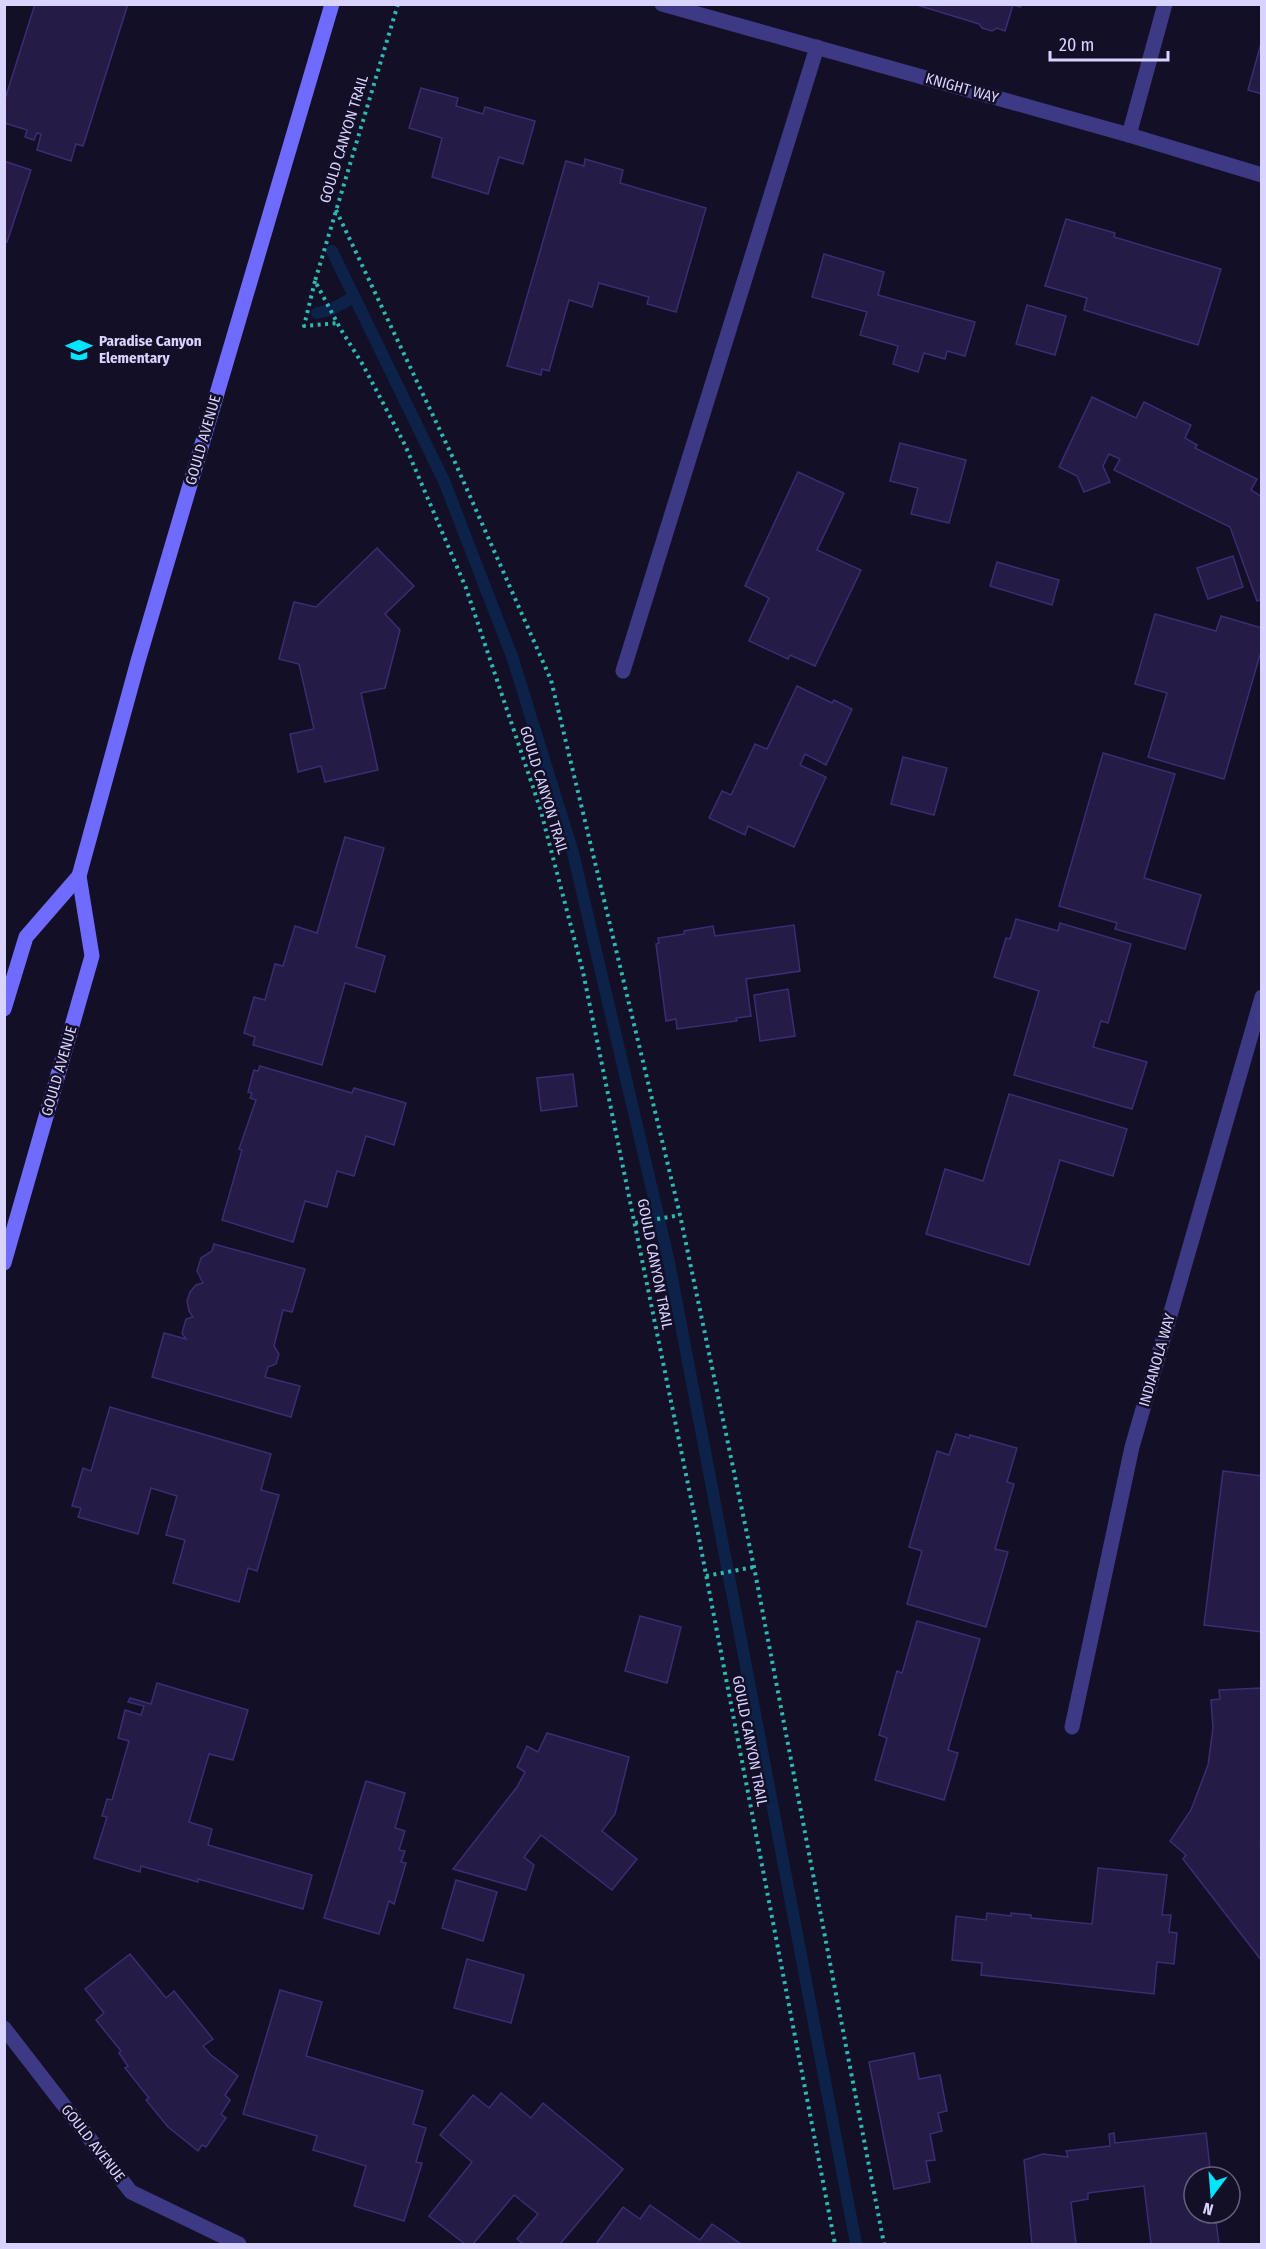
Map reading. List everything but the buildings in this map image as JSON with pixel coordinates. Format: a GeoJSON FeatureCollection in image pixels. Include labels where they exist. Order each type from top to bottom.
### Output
{"type":"FeatureCollection","features":[{"type":"Feature","properties":{"kind":"street","name":"GOULD AVENUE"},"geometry":{"type":"LineString","coordinates":[[4,1263],[92,956],[79,876],[141,649],[332,4]]}},
{"type":"Feature","properties":{"kind":"street","name":"KNIGHT WAY"},"geometry":{"type":"LineString","coordinates":[[662,4],[1129,135],[1262,175]]}},
{"type":"Feature","properties":{"kind":"street"},"geometry":{"type":"LineString","coordinates":[[1129,135],[1165,4]]}},
{"type":"Feature","properties":{"kind":"street"},"geometry":{"type":"LineString","coordinates":[[623,671],[817,47]]}},
{"type":"Feature","properties":{"kind":"street","name":"GOULD AVENUE"},"geometry":{"type":"LineString","coordinates":[[4,1009],[26,937],[79,876]]}},
{"type":"Feature","properties":{"kind":"street","name":"INDIANOLA WAY"},"geometry":{"type":"LineString","coordinates":[[1072,1727],[1132,1447],[1262,997]]}},
{"type":"Feature","properties":{"kind":"street","name":"GOULD AVENUE"},"geometry":{"type":"LineString","coordinates":[[4,2028],[131,2192],[239,2244]]}},
{"type":"Feature","properties":{"kind":"path","name":"GOULD CANYON TRAIL"},"geometry":{"type":"LineString","coordinates":[[338,323],[304,326],[336,209],[398,4]]}},
{"type":"Feature","properties":{"kind":"path"},"geometry":{"type":"LineString","coordinates":[[336,209],[454,460],[551,680],[680,1215],[754,1567],[884,2244]]}},
{"type":"Feature","properties":{"kind":"path","name":"GOULD CANYON TRAIL"},"geometry":{"type":"LineString","coordinates":[[315,281],[405,445],[466,588],[540,808],[583,972],[635,1223],[706,1576],[835,2244]]}},
{"type":"Feature","properties":{"kind":"path"},"geometry":{"type":"LineString","coordinates":[[635,1223],[680,1215]]}},
{"type":"Feature","properties":{"kind":"path"},"geometry":{"type":"LineString","coordinates":[[706,1576],[754,1567]]}},
{"type":"Feature","properties":{"kind":"waterway"},"geometry":{"type":"LineString","coordinates":[[332,251],[444,481],[513,659],[573,853],[669,1262],[856,2244]]}},
{"type":"Feature","properties":{"kind":"waterway"},"geometry":{"type":"LineString","coordinates":[[317,313],[330,310],[354,297]]}},
{"type":"Feature","properties":{"kind":"place","name":"Paradise Canyon Elementary"},"geometry":{"type":"Point","coordinates":[79,350]}}]}
